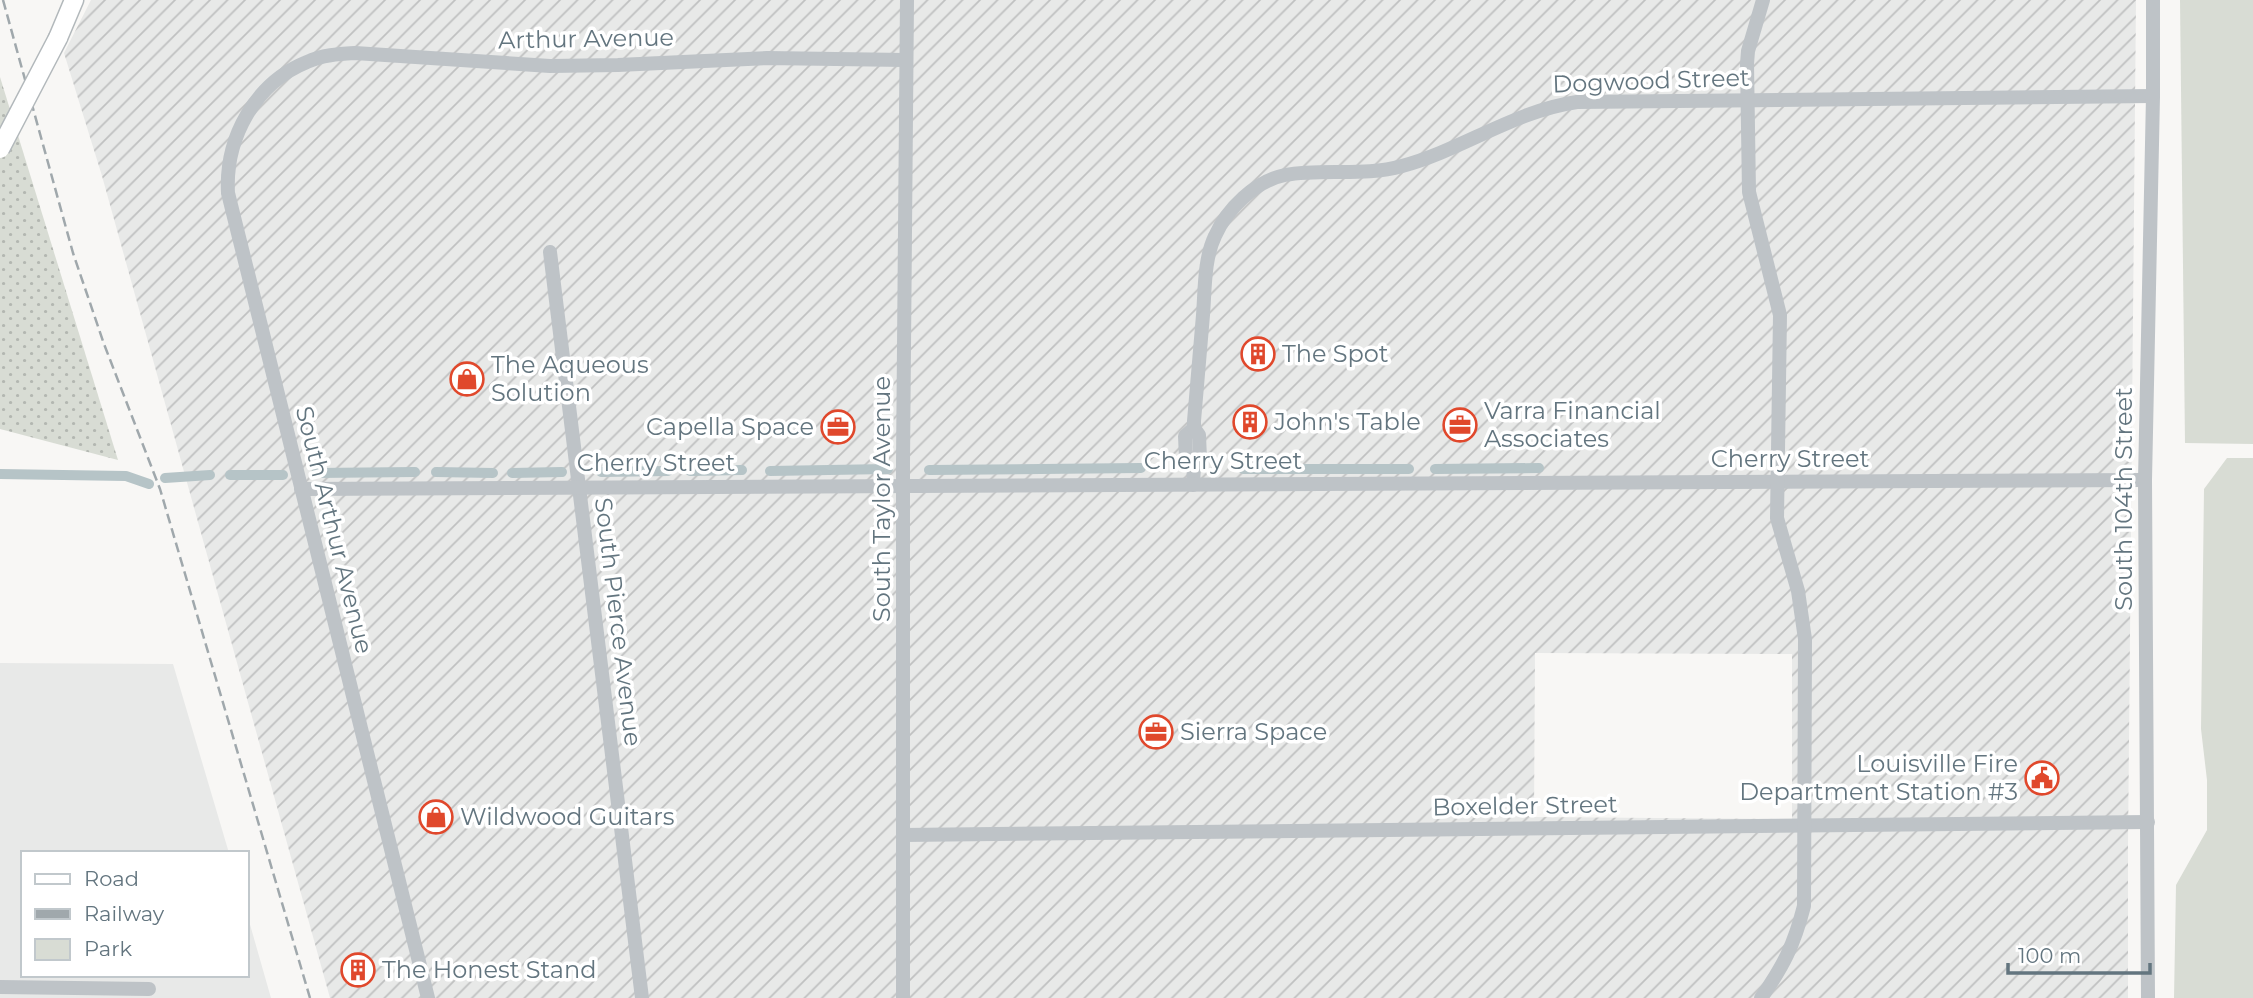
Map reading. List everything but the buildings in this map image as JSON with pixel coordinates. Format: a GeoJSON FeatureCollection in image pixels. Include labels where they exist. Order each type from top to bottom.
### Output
{"type":"FeatureCollection","features":[{"type":"Feature","properties":{"kind":"main road"},"geometry":{"type":"LineString","coordinates":[[0,149],[58,38],[74,0]]}},
{"type":"Feature","properties":{"kind":"street","name":"South Taylor Avenue"},"geometry":{"type":"LineString","coordinates":[[903,998],[907,0]]}},
{"type":"Feature","properties":{"kind":"street"},"geometry":{"type":"LineString","coordinates":[[1761,998],[1794,943],[1804,906],[1805,639],[1798,591],[1777,517],[1780,315],[1751,208],[1748,182],[1748,51],[1763,0]]}},
{"type":"Feature","properties":{"kind":"street","name":"South 104th Street"},"geometry":{"type":"LineString","coordinates":[[2148,998],[2145,480],[2153,0]]}},
{"type":"Feature","properties":{"kind":"street","name":"Arthur Avenue"},"geometry":{"type":"LineString","coordinates":[[274,82],[293,68],[309,61],[331,55],[355,53],[550,66],[767,58],[905,60]]}},
{"type":"Feature","properties":{"kind":"street","name":"South Arthur Avenue"},"geometry":{"type":"LineString","coordinates":[[274,82],[243,120],[234,141],[229,160],[228,193],[428,998]]}},
{"type":"Feature","properties":{"kind":"street","name":"Dogwood Street"},"geometry":{"type":"LineString","coordinates":[[1193,485],[1194,466],[1186,458],[1185,436],[1194,428],[1208,263],[1214,237],[1230,211],[1253,190],[1283,175],[1391,169],[1413,163],[1540,109],[1566,104],[1604,101],[2153,96]]}},
{"type":"Feature","properties":{"kind":"street","name":"South Pierce Avenue"},"geometry":{"type":"LineString","coordinates":[[550,252],[642,998]]}},
{"type":"Feature","properties":{"kind":"street","name":"Cherry Street"},"geometry":{"type":"LineString","coordinates":[[301,489],[2145,480]]}},
{"type":"Feature","properties":{"kind":"street","name":"Boxelder Street"},"geometry":{"type":"LineString","coordinates":[[903,835],[2148,822]]}},
{"type":"Feature","properties":{"kind":"street"},"geometry":{"type":"LineString","coordinates":[[0,988],[149,989]]}},
{"type":"Feature","properties":{"kind":"shaded area"},"geometry":{"type":"Polygon","coordinates":[[[91,0],[2136,0],[2128,998],[330,998],[102,176],[64,53],[91,0]],[[1535,653],[1534,817],[1792,819],[1792,654],[1535,653]]]}},
{"type":"Feature","properties":{"kind":"shaded area"},"geometry":{"type":"Polygon","coordinates":[[[0,663],[173,664],[228,851],[21,851],[21,977],[248,977],[248,918],[271,998],[0,998],[0,663]]]}},
{"type":"Feature","properties":{"kind":"green space"},"geometry":{"type":"Polygon","coordinates":[[[2180,0],[2253,0],[2253,444],[2185,443],[2180,0]]]}},
{"type":"Feature","properties":{"kind":"green space"},"geometry":{"type":"Polygon","coordinates":[[[0,77],[118,460],[0,429],[0,77]]]}},
{"type":"Feature","properties":{"kind":"green space"},"geometry":{"type":"Polygon","coordinates":[[[2227,458],[2253,458],[2253,998],[2174,998],[2176,885],[2207,830],[2207,780],[2201,729],[2204,489],[2227,458]]]}},
{"type":"Feature","properties":{"kind":"waterway"},"geometry":{"type":"LineString","coordinates":[[929,470],[1141,468]]}},
{"type":"Feature","properties":{"kind":"waterway"},"geometry":{"type":"LineString","coordinates":[[1435,469],[1539,468]]}},
{"type":"Feature","properties":{"kind":"waterway"},"geometry":{"type":"LineString","coordinates":[[770,471],[888,469]]}},
{"type":"Feature","properties":{"kind":"waterway"},"geometry":{"type":"LineString","coordinates":[[1243,469],[1409,469]]}},
{"type":"Feature","properties":{"kind":"waterway"},"geometry":{"type":"LineString","coordinates":[[690,471],[742,470]]}},
{"type":"Feature","properties":{"kind":"waterway"},"geometry":{"type":"LineString","coordinates":[[601,472],[668,471]]}},
{"type":"Feature","properties":{"kind":"waterway"},"geometry":{"type":"LineString","coordinates":[[316,473],[415,472]]}},
{"type":"Feature","properties":{"kind":"waterway"},"geometry":{"type":"LineString","coordinates":[[436,472],[493,473]]}},
{"type":"Feature","properties":{"kind":"waterway"},"geometry":{"type":"LineString","coordinates":[[512,473],[562,472]]}},
{"type":"Feature","properties":{"kind":"waterway"},"geometry":{"type":"LineString","coordinates":[[0,474],[126,476],[149,484]]}},
{"type":"Feature","properties":{"kind":"waterway"},"geometry":{"type":"LineString","coordinates":[[165,478],[210,475]]}},
{"type":"Feature","properties":{"kind":"waterway"},"geometry":{"type":"LineString","coordinates":[[230,475],[283,475]]}},
{"type":"Feature","properties":{"kind":"railway"},"geometry":{"type":"LineString","coordinates":[[3,0],[73,253],[104,344],[160,489],[310,998]]}},
{"type":"Feature","properties":{"kind":"place","name":"The Spot"},"geometry":{"type":"Point","coordinates":[1258,354]}},
{"type":"Feature","properties":{"kind":"place","name":"The Aqueous Solution"},"geometry":{"type":"Point","coordinates":[467,379]}},
{"type":"Feature","properties":{"kind":"place","name":"John's Table"},"geometry":{"type":"Point","coordinates":[1250,422]}},
{"type":"Feature","properties":{"kind":"place","name":"Varra Financial Associates"},"geometry":{"type":"Point","coordinates":[1460,425]}},
{"type":"Feature","properties":{"kind":"place","name":"Capella Space"},"geometry":{"type":"Point","coordinates":[838,427]}},
{"type":"Feature","properties":{"kind":"place","name":"Sierra Space"},"geometry":{"type":"Point","coordinates":[1156,732]}},
{"type":"Feature","properties":{"kind":"place","name":"Louisville Fire Department Station #3"},"geometry":{"type":"Point","coordinates":[2042,778]}},
{"type":"Feature","properties":{"kind":"place","name":"Wildwood Guitars"},"geometry":{"type":"Point","coordinates":[436,817]}},
{"type":"Feature","properties":{"kind":"place","name":"The Honest Stand"},"geometry":{"type":"Point","coordinates":[358,970]}}]}
